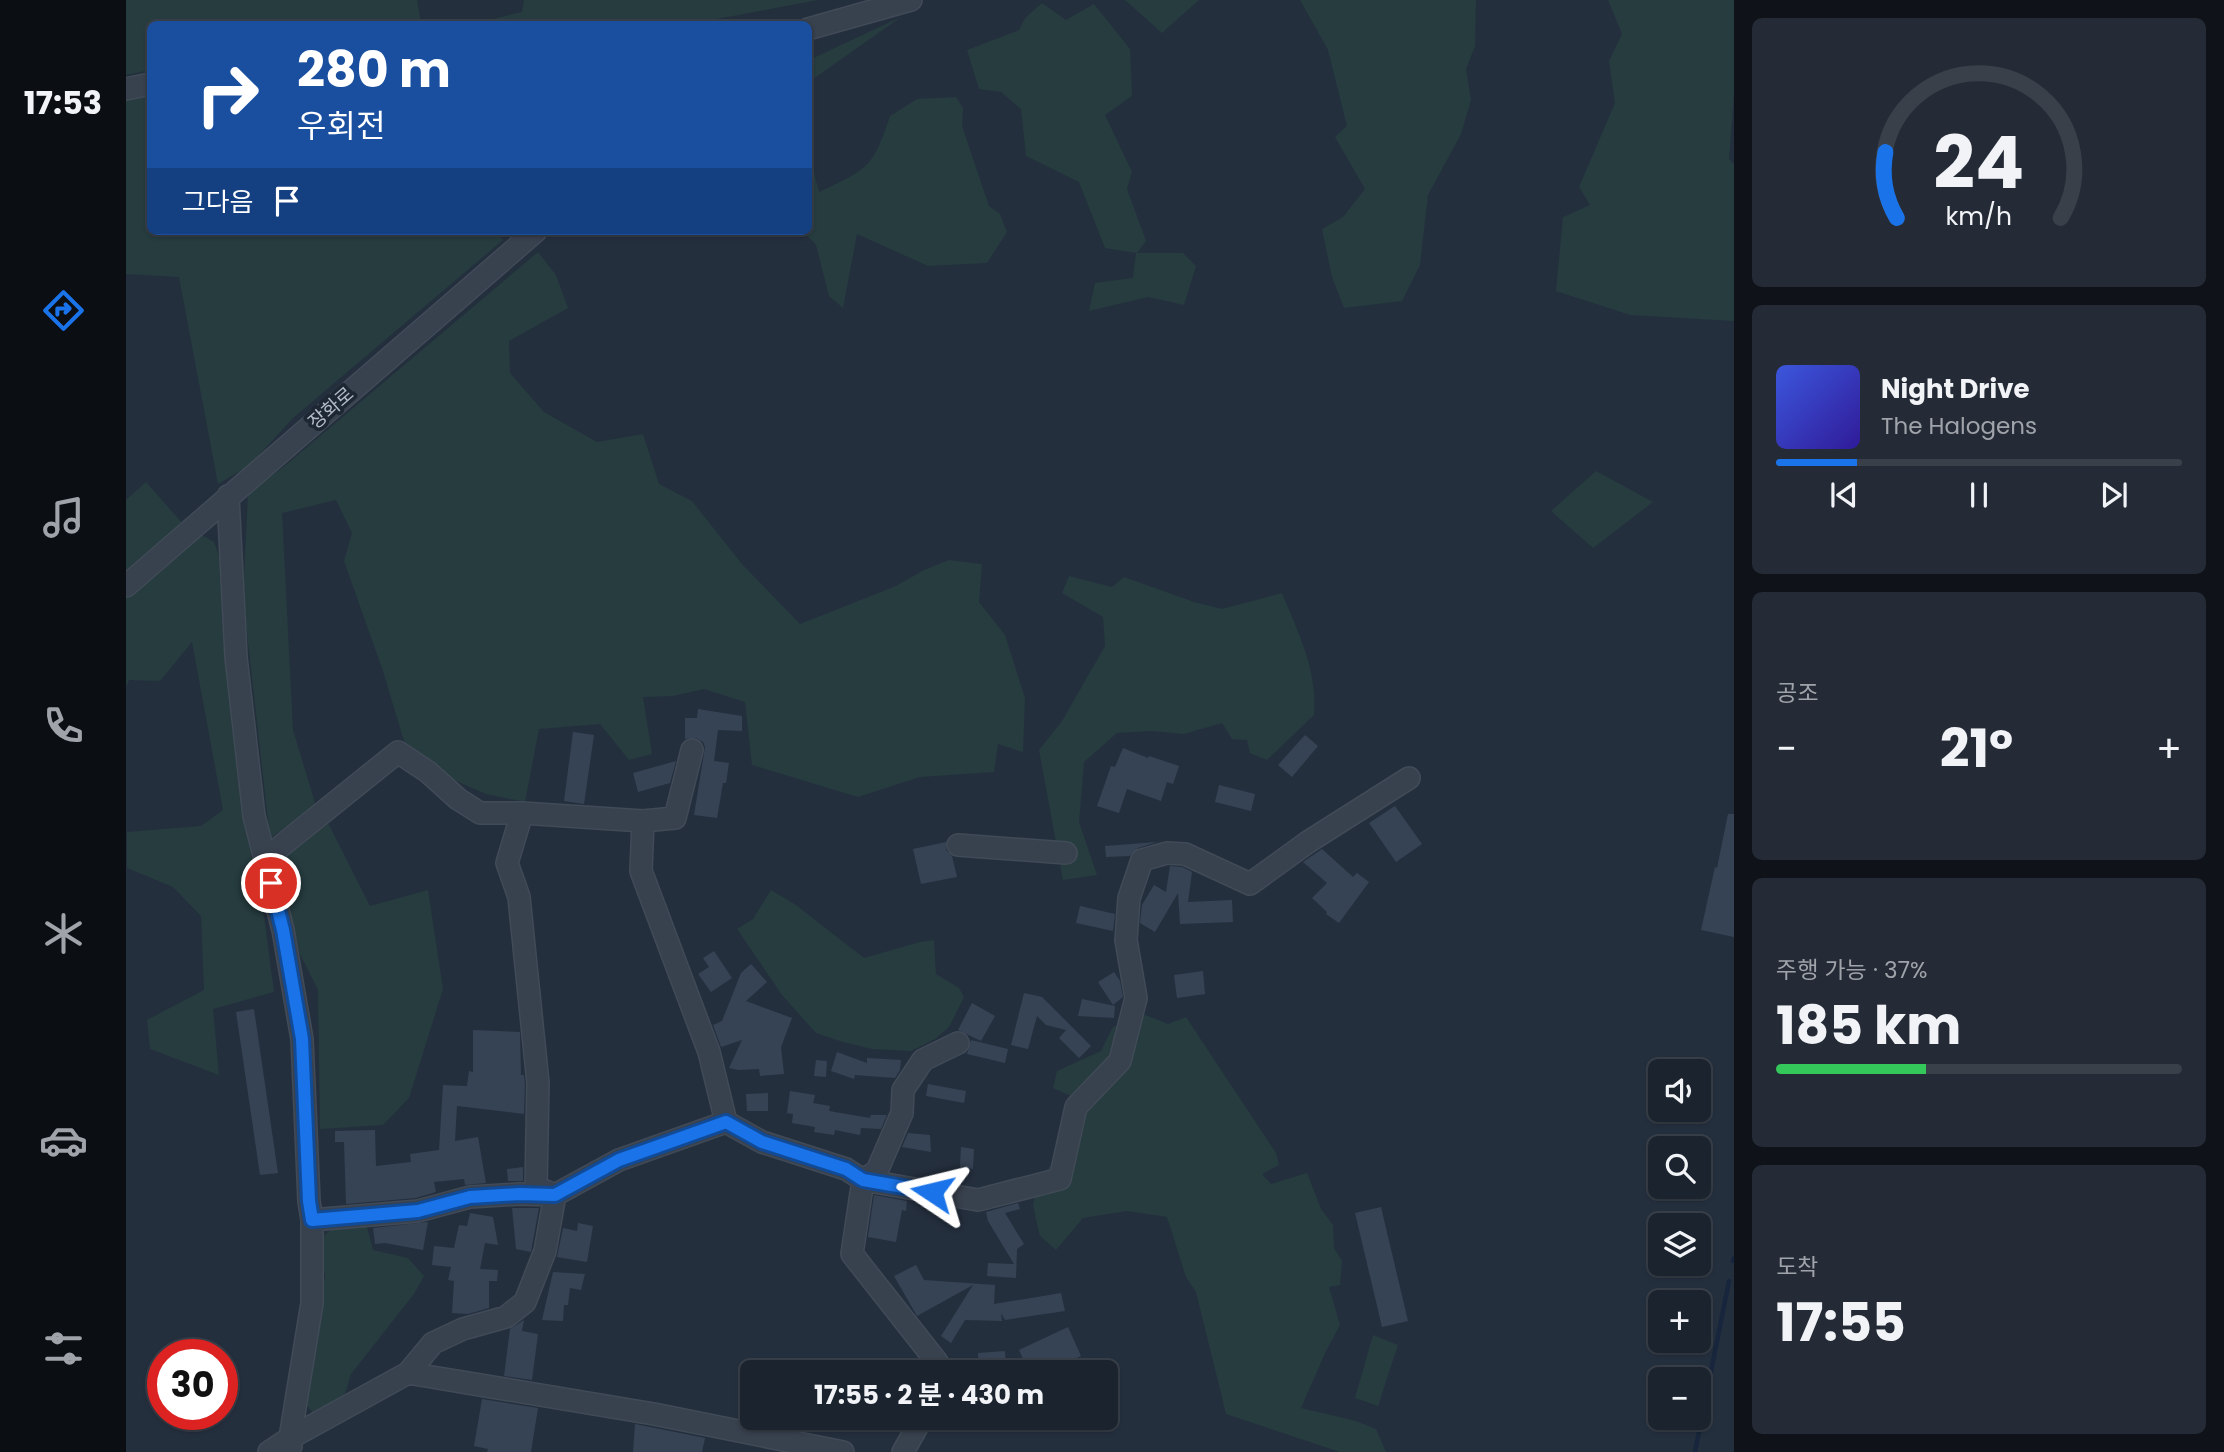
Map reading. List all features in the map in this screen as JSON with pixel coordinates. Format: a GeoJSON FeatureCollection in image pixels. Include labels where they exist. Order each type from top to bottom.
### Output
{"type":"FeatureCollection","features":[{"type":"Feature","properties":{"kind":"street"},"geometry":{"type":"LineString","coordinates":[[812,28],[911,0]]}},
{"type":"Feature","properties":{"kind":"street"},"geometry":{"type":"LineString","coordinates":[[126,89],[147,85]]}},
{"type":"Feature","properties":{"kind":"street","name":"장화로"},"geometry":{"type":"LineString","coordinates":[[126,586],[531,235]]}},
{"type":"Feature","properties":{"kind":"street"},"geometry":{"type":"LineString","coordinates":[[228,496],[236,657],[254,816],[283,930],[302,1039],[312,1220],[312,1303],[290,1445]]}},
{"type":"Feature","properties":{"kind":"street"},"geometry":{"type":"LineString","coordinates":[[265,859],[397,752],[428,772],[458,799],[480,813],[643,821],[675,818],[692,750]]}},
{"type":"Feature","properties":{"kind":"street"},"geometry":{"type":"LineString","coordinates":[[643,821],[641,871],[709,1052],[726,1122],[762,1142],[846,1169],[863,1180],[978,1200],[1060,1179],[1076,1107],[1120,1061],[1136,998],[1126,940],[1129,898],[1142,860],[1167,853],[1185,854],[1250,884],[1308,842],[1409,778]]}},
{"type":"Feature","properties":{"kind":"street"},"geometry":{"type":"LineString","coordinates":[[522,813],[507,863],[519,897],[538,1083],[536,1187],[555,1195]]}},
{"type":"Feature","properties":{"kind":"street"},"geometry":{"type":"LineString","coordinates":[[958,845],[1066,853]]}},
{"type":"Feature","properties":{"kind":"street"},"geometry":{"type":"LineString","coordinates":[[935,1360],[852,1254],[863,1180],[877,1171],[902,1113],[902,1090],[923,1060],[958,1043]]}},
{"type":"Feature","properties":{"kind":"street"},"geometry":{"type":"LineString","coordinates":[[312,1220],[418,1211],[470,1197],[555,1195],[619,1160],[726,1122]]}},
{"type":"Feature","properties":{"kind":"street"},"geometry":{"type":"LineString","coordinates":[[270,1452],[290,1445],[408,1373],[433,1343],[463,1329],[506,1317],[524,1302],[545,1251],[555,1195]]}},
{"type":"Feature","properties":{"kind":"street"},"geometry":{"type":"LineString","coordinates":[[408,1373],[654,1414],[843,1452]]}},
{"type":"Feature","properties":{"kind":"street"},"geometry":{"type":"LineString","coordinates":[[903,1452],[915,1430]]}},
{"type":"Feature","properties":{"kind":"green space"},"geometry":{"type":"Polygon","coordinates":[[[126,0],[417,0],[420,21],[147,21],[147,71],[126,75],[126,0]]]}},
{"type":"Feature","properties":{"kind":"green space"},"geometry":{"type":"Polygon","coordinates":[[[524,0],[818,0],[706,21],[484,21],[522,12],[524,0]]]}},
{"type":"Feature","properties":{"kind":"green space"},"geometry":{"type":"Polygon","coordinates":[[[1125,0],[1199,0],[1162,33],[1125,0]]]}},
{"type":"Feature","properties":{"kind":"green space"},"geometry":{"type":"Polygon","coordinates":[[[1300,0],[1476,0],[1475,46],[1466,69],[1471,100],[1461,134],[1428,195],[1420,265],[1402,301],[1344,308],[1332,277],[1322,229],[1343,217],[1365,189],[1335,137],[1347,126],[1328,50],[1300,0]]]}},
{"type":"Feature","properties":{"kind":"green space"},"geometry":{"type":"Polygon","coordinates":[[[1608,0],[1734,0],[1734,94],[1729,159],[1734,164],[1734,321],[1630,315],[1556,291],[1563,217],[1590,205],[1579,187],[1615,103],[1609,61],[1622,34],[1608,0]]]}},
{"type":"Feature","properties":{"kind":"green space"},"geometry":{"type":"Polygon","coordinates":[[[1042,3],[1066,20],[1094,4],[1130,49],[1132,96],[1105,115],[1132,172],[1127,189],[1146,241],[1137,253],[1183,253],[1196,266],[1184,305],[1148,297],[1089,311],[1095,283],[1133,278],[1136,253],[1105,248],[1079,182],[1026,156],[1021,109],[1001,92],[979,89],[967,50],[1019,30],[1025,18],[1042,3]]]}},
{"type":"Feature","properties":{"kind":"green space"},"geometry":{"type":"Polygon","coordinates":[[[901,17],[812,80],[812,59],[901,17]]]}},
{"type":"Feature","properties":{"kind":"green space"},"geometry":{"type":"Polygon","coordinates":[[[147,91],[147,235],[500,235],[503,240],[293,418],[249,466],[218,484],[179,277],[126,274],[126,95],[147,91]]]}},
{"type":"Feature","properties":{"kind":"green space"},"geometry":{"type":"Polygon","coordinates":[[[956,97],[963,108],[962,126],[989,206],[1000,214],[1007,232],[987,263],[928,266],[857,234],[843,308],[829,296],[816,245],[807,235],[812,235],[812,165],[819,192],[859,172],[879,147],[890,116],[917,99],[956,97]]]}},
{"type":"Feature","properties":{"kind":"green space"},"geometry":{"type":"Polygon","coordinates":[[[538,252],[556,275],[568,308],[509,341],[510,373],[544,412],[597,442],[643,434],[659,484],[692,501],[742,564],[800,624],[896,586],[949,560],[982,564],[979,602],[1005,635],[1025,698],[1023,752],[998,744],[994,772],[920,777],[858,797],[752,765],[745,702],[704,689],[673,696],[643,697],[652,754],[629,760],[600,724],[539,729],[525,802],[486,794],[447,777],[404,741],[383,671],[344,561],[352,533],[336,500],[282,513],[293,730],[316,806],[270,838],[243,598],[248,494],[538,252]]]}},
{"type":"Feature","properties":{"kind":"green space"},"geometry":{"type":"Polygon","coordinates":[[[1596,471],[1653,502],[1593,548],[1551,511],[1596,471]]]}},
{"type":"Feature","properties":{"kind":"green space"},"geometry":{"type":"Polygon","coordinates":[[[146,482],[184,525],[214,542],[222,564],[223,607],[243,815],[264,916],[274,992],[213,1009],[219,1075],[150,1049],[147,1020],[204,990],[201,916],[173,887],[127,868],[127,832],[201,826],[223,810],[192,642],[160,681],[129,680],[126,687],[126,500],[146,482]]]}},
{"type":"Feature","properties":{"kind":"green space"},"geometry":{"type":"Polygon","coordinates":[[[1069,576],[1112,587],[1124,577],[1222,609],[1282,593],[1306,652],[1313,683],[1314,715],[1267,760],[1250,753],[1247,740],[1232,739],[1222,723],[1184,734],[1151,731],[1117,733],[1084,762],[1079,822],[1097,875],[1063,880],[1039,750],[1062,721],[1105,646],[1103,617],[1062,593],[1069,576]]]}},
{"type":"Feature","properties":{"kind":"green space"},"geometry":{"type":"Polygon","coordinates":[[[327,821],[370,906],[428,890],[443,989],[409,1098],[383,1125],[320,1129],[318,990],[300,954],[281,883],[288,850],[327,821]]]}},
{"type":"Feature","properties":{"kind":"green space"},"geometry":{"type":"Polygon","coordinates":[[[771,890],[796,905],[864,958],[934,940],[936,974],[959,988],[964,997],[949,1027],[935,1039],[911,1051],[872,1049],[816,1033],[782,995],[737,929],[753,919],[771,890]]]}},
{"type":"Feature","properties":{"kind":"green space"},"geometry":{"type":"Polygon","coordinates":[[[1143,1014],[1168,1024],[1186,1017],[1276,1153],[1279,1165],[1262,1174],[1271,1184],[1307,1173],[1321,1209],[1333,1225],[1334,1248],[1342,1261],[1340,1285],[1329,1287],[1340,1325],[1301,1408],[1356,1421],[1376,1429],[1386,1452],[1340,1452],[1226,1414],[1196,1292],[1186,1277],[1167,1217],[1127,1211],[1083,1218],[1056,1250],[1040,1236],[1033,1206],[1038,1179],[1058,1158],[1073,1097],[1053,1088],[1057,1071],[1101,1051],[1113,1027],[1143,1014]]]}},
{"type":"Feature","properties":{"kind":"green space"},"geometry":{"type":"Polygon","coordinates":[[[366,1223],[373,1250],[408,1258],[424,1276],[414,1294],[351,1374],[343,1400],[312,1412],[304,1402],[325,1276],[319,1241],[340,1226],[366,1223]]]}},
{"type":"Feature","properties":{"kind":"green space"},"geometry":{"type":"Polygon","coordinates":[[[1373,1335],[1398,1345],[1378,1406],[1355,1398],[1373,1335]]]}},
{"type":"Feature","properties":{"kind":"building"},"geometry":{"type":"Polygon","coordinates":[[[698,709],[742,716],[742,731],[718,730],[714,761],[729,763],[717,818],[694,815],[705,747],[703,742],[696,738],[685,739],[685,718],[697,718],[698,709]]]}},
{"type":"Feature","properties":{"kind":"building"},"geometry":{"type":"Polygon","coordinates":[[[573,732],[594,735],[584,804],[564,801],[573,732]]]}},
{"type":"Feature","properties":{"kind":"building"},"geometry":{"type":"Polygon","coordinates":[[[1305,735],[1318,746],[1292,777],[1278,765],[1305,735]]]}},
{"type":"Feature","properties":{"kind":"building"},"geometry":{"type":"Polygon","coordinates":[[[1123,748],[1179,766],[1173,784],[1167,782],[1161,801],[1127,789],[1119,813],[1097,806],[1111,766],[1115,767],[1123,748]]]}},
{"type":"Feature","properties":{"kind":"building"},"geometry":{"type":"Polygon","coordinates":[[[676,761],[670,783],[638,792],[633,773],[676,761]]]}},
{"type":"Feature","properties":{"kind":"building"},"geometry":{"type":"Polygon","coordinates":[[[1219,785],[1255,794],[1251,811],[1215,802],[1219,785]]]}},
{"type":"Feature","properties":{"kind":"building"},"geometry":{"type":"Polygon","coordinates":[[[1395,806],[1422,844],[1396,862],[1369,823],[1395,806]]]}},
{"type":"Feature","properties":{"kind":"building"},"geometry":{"type":"Polygon","coordinates":[[[1728,814],[1734,814],[1734,937],[1701,930],[1728,814]]]}},
{"type":"Feature","properties":{"kind":"building"},"geometry":{"type":"Polygon","coordinates":[[[946,842],[946,850],[952,856],[957,877],[921,884],[913,849],[946,842]]]}},
{"type":"Feature","properties":{"kind":"building"},"geometry":{"type":"Polygon","coordinates":[[[1157,842],[1138,848],[1130,856],[1106,857],[1105,846],[1157,842]]]}},
{"type":"Feature","properties":{"kind":"building"},"geometry":{"type":"Polygon","coordinates":[[[1322,849],[1353,877],[1357,873],[1369,882],[1339,923],[1326,914],[1312,898],[1327,883],[1303,862],[1322,849]]]}},
{"type":"Feature","properties":{"kind":"building"},"geometry":{"type":"Polygon","coordinates":[[[1170,866],[1182,867],[1192,872],[1188,902],[1232,900],[1233,922],[1180,924],[1178,893],[1155,932],[1140,923],[1142,905],[1154,885],[1166,892],[1170,866]]]}},
{"type":"Feature","properties":{"kind":"building"},"geometry":{"type":"Polygon","coordinates":[[[1080,906],[1115,914],[1113,931],[1076,923],[1080,906]]]}},
{"type":"Feature","properties":{"kind":"building"},"geometry":{"type":"Polygon","coordinates":[[[714,951],[732,978],[711,992],[698,974],[709,967],[703,958],[714,951]]]}},
{"type":"Feature","properties":{"kind":"building"},"geometry":{"type":"Polygon","coordinates":[[[751,964],[767,982],[746,1001],[792,1018],[781,1047],[784,1074],[760,1076],[759,1069],[729,1068],[742,1040],[721,1047],[713,1025],[722,1021],[741,973],[751,964]]]}},
{"type":"Feature","properties":{"kind":"building"},"geometry":{"type":"Polygon","coordinates":[[[1203,971],[1205,994],[1177,998],[1174,975],[1203,971]]]}},
{"type":"Feature","properties":{"kind":"building"},"geometry":{"type":"Polygon","coordinates":[[[1114,972],[1120,981],[1123,997],[1113,1005],[1098,982],[1114,972]]]}},
{"type":"Feature","properties":{"kind":"building"},"geometry":{"type":"Polygon","coordinates":[[[1024,993],[1042,997],[1091,1046],[1079,1058],[1059,1038],[1066,1030],[1046,1025],[1037,1016],[1028,1049],[1011,1045],[1024,993]]]}},
{"type":"Feature","properties":{"kind":"building"},"geometry":{"type":"Polygon","coordinates":[[[1082,999],[1115,1006],[1114,1018],[1078,1016],[1082,999]]]}},
{"type":"Feature","properties":{"kind":"building"},"geometry":{"type":"Polygon","coordinates":[[[972,1003],[995,1016],[981,1041],[958,1030],[972,1003]]]}},
{"type":"Feature","properties":{"kind":"building"},"geometry":{"type":"Polygon","coordinates":[[[254,1009],[278,1173],[260,1175],[236,1012],[254,1009]]]}},
{"type":"Feature","properties":{"kind":"building"},"geometry":{"type":"Polygon","coordinates":[[[473,1030],[520,1032],[521,1075],[524,1075],[525,1084],[524,1114],[457,1106],[455,1141],[478,1137],[486,1183],[465,1185],[464,1179],[434,1182],[436,1192],[416,1198],[346,1204],[344,1142],[335,1142],[335,1131],[375,1130],[376,1166],[411,1162],[410,1154],[439,1150],[443,1085],[467,1086],[469,1071],[473,1072],[473,1030]]]}},
{"type":"Feature","properties":{"kind":"building"},"geometry":{"type":"Polygon","coordinates":[[[971,1040],[1008,1049],[1005,1063],[967,1054],[971,1040]]]}},
{"type":"Feature","properties":{"kind":"building"},"geometry":{"type":"Polygon","coordinates":[[[837,1052],[867,1063],[867,1058],[901,1060],[900,1070],[895,1078],[855,1075],[854,1079],[831,1071],[837,1052]]]}},
{"type":"Feature","properties":{"kind":"building"},"geometry":{"type":"Polygon","coordinates":[[[816,1060],[827,1061],[826,1077],[814,1076],[816,1060]]]}},
{"type":"Feature","properties":{"kind":"building"},"geometry":{"type":"Polygon","coordinates":[[[928,1084],[966,1091],[964,1103],[926,1096],[928,1084]]]}},
{"type":"Feature","properties":{"kind":"building"},"geometry":{"type":"Polygon","coordinates":[[[790,1091],[815,1095],[813,1103],[830,1106],[829,1111],[870,1118],[871,1115],[887,1115],[881,1129],[861,1128],[860,1135],[835,1130],[834,1135],[814,1132],[815,1127],[792,1123],[793,1114],[787,1113],[790,1091]]]}},
{"type":"Feature","properties":{"kind":"building"},"geometry":{"type":"Polygon","coordinates":[[[768,1093],[768,1111],[747,1111],[746,1094],[768,1093]]]}},
{"type":"Feature","properties":{"kind":"building"},"geometry":{"type":"Polygon","coordinates":[[[908,1133],[930,1135],[931,1152],[902,1147],[908,1133]]]}},
{"type":"Feature","properties":{"kind":"building"},"geometry":{"type":"Polygon","coordinates":[[[961,1147],[974,1149],[973,1169],[960,1167],[961,1147]]]}},
{"type":"Feature","properties":{"kind":"building"},"geometry":{"type":"Polygon","coordinates":[[[523,1167],[523,1181],[508,1181],[507,1169],[523,1167]]]}},
{"type":"Feature","properties":{"kind":"building"},"geometry":{"type":"Polygon","coordinates":[[[874,1195],[907,1201],[906,1211],[902,1210],[896,1242],[868,1237],[874,1195]]]}},
{"type":"Feature","properties":{"kind":"building"},"geometry":{"type":"Polygon","coordinates":[[[1018,1203],[1020,1209],[1005,1213],[1024,1244],[1017,1249],[1016,1278],[987,1276],[988,1263],[1014,1264],[988,1221],[986,1212],[1018,1203]]]}},
{"type":"Feature","properties":{"kind":"building"},"geometry":{"type":"Polygon","coordinates":[[[1381,1207],[1408,1321],[1382,1327],[1355,1213],[1381,1207]]]}},
{"type":"Feature","properties":{"kind":"building"},"geometry":{"type":"Polygon","coordinates":[[[512,1208],[539,1208],[531,1252],[516,1249],[512,1208]]]}},
{"type":"Feature","properties":{"kind":"building"},"geometry":{"type":"Polygon","coordinates":[[[470,1213],[493,1217],[498,1245],[485,1243],[480,1269],[498,1270],[497,1281],[489,1281],[489,1308],[468,1314],[452,1313],[454,1281],[448,1280],[451,1267],[432,1265],[434,1246],[454,1248],[459,1225],[467,1226],[470,1213]]]}},
{"type":"Feature","properties":{"kind":"building"},"geometry":{"type":"Polygon","coordinates":[[[428,1222],[423,1250],[385,1243],[375,1244],[373,1228],[428,1222]]]}},
{"type":"Feature","properties":{"kind":"building"},"geometry":{"type":"Polygon","coordinates":[[[578,1223],[593,1226],[587,1262],[557,1257],[563,1228],[577,1231],[578,1223]]]}},
{"type":"Feature","properties":{"kind":"building"},"geometry":{"type":"Polygon","coordinates":[[[916,1265],[924,1280],[995,1285],[994,1304],[1061,1293],[1065,1311],[1005,1320],[1001,1313],[1002,1321],[965,1320],[951,1343],[941,1336],[973,1285],[917,1316],[894,1276],[916,1265]]]}},
{"type":"Feature","properties":{"kind":"building"},"geometry":{"type":"Polygon","coordinates":[[[553,1272],[585,1274],[581,1290],[570,1288],[568,1305],[564,1305],[563,1321],[542,1320],[553,1272]]]}},
{"type":"Feature","properties":{"kind":"building"},"geometry":{"type":"Polygon","coordinates":[[[524,1320],[522,1331],[538,1334],[532,1380],[504,1376],[510,1329],[524,1320]]]}},
{"type":"Feature","properties":{"kind":"building"},"geometry":{"type":"Polygon","coordinates":[[[1068,1327],[1081,1356],[1072,1360],[1024,1360],[1019,1350],[1068,1327]]]}},
{"type":"Feature","properties":{"kind":"building"},"geometry":{"type":"Polygon","coordinates":[[[1005,1351],[1005,1360],[978,1360],[978,1353],[1005,1351]]]}},
{"type":"Feature","properties":{"kind":"building"},"geometry":{"type":"Polygon","coordinates":[[[482,1399],[538,1408],[531,1452],[487,1452],[488,1449],[474,1446],[482,1399]]]}},
{"type":"Feature","properties":{"kind":"building"},"geometry":{"type":"Polygon","coordinates":[[[635,1424],[705,1438],[702,1452],[633,1452],[635,1424]]]}},
{"type":"Feature","properties":{"kind":"waterway"},"geometry":{"type":"LineString","coordinates":[[1695,1452],[1729,1281]]}},
{"type":"Feature","properties":{"kind":"route"},"geometry":{"type":"LineString","coordinates":[[271,883],[283,930],[302,1039],[312,1220],[418,1211],[470,1197],[555,1195],[619,1160],[726,1122],[762,1142],[846,1169],[863,1180],[932,1192]]}}]}
